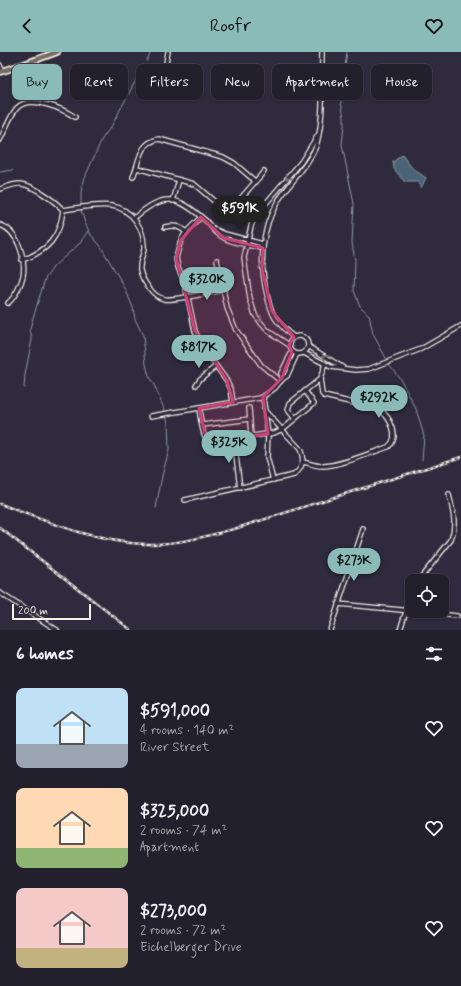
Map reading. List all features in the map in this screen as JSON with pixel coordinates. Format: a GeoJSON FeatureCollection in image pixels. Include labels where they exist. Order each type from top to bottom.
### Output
{"type":"FeatureCollection","features":[{"type":"Feature","properties":{"kind":"main road"},"geometry":{"type":"LineString","coordinates":[[1,71],[44,54],[57,52]]}},
{"type":"Feature","properties":{"kind":"street"},"geometry":{"type":"LineString","coordinates":[[166,64],[168,52]]}},
{"type":"Feature","properties":{"kind":"street"},"geometry":{"type":"LineString","coordinates":[[294,337],[282,326],[272,311],[265,289],[261,256],[269,221],[277,203],[311,156],[317,144],[321,119],[322,52]]}},
{"type":"Feature","properties":{"kind":"street"},"geometry":{"type":"LineString","coordinates":[[0,65],[1,71]]}},
{"type":"Feature","properties":{"kind":"street"},"geometry":{"type":"LineString","coordinates":[[0,140],[18,107],[26,102],[56,108],[67,112],[74,117]]}},
{"type":"Feature","properties":{"kind":"street"},"geometry":{"type":"LineString","coordinates":[[290,345],[268,332],[255,315],[250,299],[245,270],[244,258],[246,242],[251,226],[260,209],[301,162],[318,134]]}},
{"type":"Feature","properties":{"kind":"street"},"geometry":{"type":"LineString","coordinates":[[133,177],[145,145],[152,140],[159,139],[224,157],[234,163],[256,182]]}},
{"type":"Feature","properties":{"kind":"street"},"geometry":{"type":"LineString","coordinates":[[137,168],[194,184],[228,213],[264,171]]}},
{"type":"Feature","properties":{"kind":"street"},"geometry":{"type":"LineString","coordinates":[[173,201],[179,180]]}},
{"type":"Feature","properties":{"kind":"street"},"geometry":{"type":"LineString","coordinates":[[0,189],[20,184],[27,185],[58,204],[63,210],[60,229],[54,238],[46,247],[33,256],[22,260]]}},
{"type":"Feature","properties":{"kind":"street"},"geometry":{"type":"LineString","coordinates":[[134,218],[154,203],[163,200],[173,201],[188,207],[214,229],[246,242],[263,246]]}},
{"type":"Feature","properties":{"kind":"street"},"geometry":{"type":"LineString","coordinates":[[63,210],[102,205],[114,206],[134,218],[140,228],[143,240],[144,250],[140,270],[152,293],[158,298],[165,300],[224,290]]}},
{"type":"Feature","properties":{"kind":"street"},"geometry":{"type":"LineString","coordinates":[[201,217],[186,232],[181,240],[176,258],[185,284],[195,331],[201,345],[227,381],[231,389],[234,402]]}},
{"type":"Feature","properties":{"kind":"street"},"geometry":{"type":"LineString","coordinates":[[0,225],[9,229],[16,237],[22,260],[23,276],[16,292],[8,303]]}},
{"type":"Feature","properties":{"kind":"street"},"geometry":{"type":"LineString","coordinates":[[165,227],[180,227],[186,232]]}},
{"type":"Feature","properties":{"kind":"street"},"geometry":{"type":"LineString","coordinates":[[217,260],[227,308],[236,330],[261,365],[281,380]]}},
{"type":"Feature","properties":{"kind":"street"},"geometry":{"type":"LineString","coordinates":[[292,352],[298,354],[304,353],[331,367],[356,370],[369,369],[421,349],[461,326]]}},
{"type":"Feature","properties":{"kind":"street"},"geometry":{"type":"LineString","coordinates":[[294,337],[300,336],[307,341],[308,346],[304,353]]}},
{"type":"Feature","properties":{"kind":"street"},"geometry":{"type":"LineString","coordinates":[[281,380],[281,373],[292,352],[290,345],[294,337]]}},
{"type":"Feature","properties":{"kind":"street"},"geometry":{"type":"LineString","coordinates":[[308,346],[342,368]]}},
{"type":"Feature","properties":{"kind":"street"},"geometry":{"type":"LineString","coordinates":[[151,416],[263,397],[269,394],[281,380],[287,376],[298,354]]}},
{"type":"Feature","properties":{"kind":"street"},"geometry":{"type":"LineString","coordinates":[[303,462],[317,466],[338,463],[388,447],[392,444],[394,439],[392,427],[384,412],[373,407],[324,396],[322,394],[320,379],[325,364]]}},
{"type":"Feature","properties":{"kind":"street"},"geometry":{"type":"LineString","coordinates":[[196,385],[200,378],[216,366]]}},
{"type":"Feature","properties":{"kind":"street"},"geometry":{"type":"LineString","coordinates":[[295,419],[288,410],[290,403],[320,379]]}},
{"type":"Feature","properties":{"kind":"street"},"geometry":{"type":"LineString","coordinates":[[199,408],[206,438],[216,441],[251,437],[268,434],[283,429],[314,403],[305,391]]}},
{"type":"Feature","properties":{"kind":"street"},"geometry":{"type":"LineString","coordinates":[[263,397],[268,434],[267,457],[273,480]]}},
{"type":"Feature","properties":{"kind":"street"},"geometry":{"type":"LineString","coordinates":[[249,408],[251,437]]}},
{"type":"Feature","properties":{"kind":"street"},"geometry":{"type":"LineString","coordinates":[[184,500],[294,475],[301,468],[303,462],[300,449],[264,410]]}},
{"type":"Feature","properties":{"kind":"street"},"geometry":{"type":"LineString","coordinates":[[202,425],[250,419]]}},
{"type":"Feature","properties":{"kind":"street"},"geometry":{"type":"LineString","coordinates":[[234,439],[240,488]]}},
{"type":"Feature","properties":{"kind":"street"},"geometry":{"type":"LineString","coordinates":[[424,574],[452,538],[455,519],[450,495]]}},
{"type":"Feature","properties":{"kind":"street"},"geometry":{"type":"LineString","coordinates":[[330,630],[363,529]]}},
{"type":"Feature","properties":{"kind":"street"},"geometry":{"type":"LineString","coordinates":[[0,593],[55,629]]}},
{"type":"Feature","properties":{"kind":"street"},"geometry":{"type":"LineString","coordinates":[[338,604],[405,610]]}},
{"type":"Feature","properties":{"kind":"street"},"geometry":{"type":"LineString","coordinates":[[400,630],[405,613]]}},
{"type":"Feature","properties":{"kind":"street"},"geometry":{"type":"LineString","coordinates":[[449,615],[457,616]]}},
{"type":"Feature","properties":{"kind":"highlighted area"},"geometry":{"type":"Polygon","coordinates":[[[201,217],[224,238],[263,248],[262,269],[272,311],[294,337],[289,345],[292,352],[282,378],[263,397],[268,434],[216,441],[206,438],[199,408],[233,402],[227,381],[195,331],[176,258],[181,240],[201,217]]]}},
{"type":"Feature","properties":{"kind":"water"},"geometry":{"type":"Polygon","coordinates":[[[402,155],[413,169],[426,178],[421,188],[418,182],[405,182],[394,169],[393,162],[402,155]]]}},
{"type":"Feature","properties":{"kind":"waterway"},"geometry":{"type":"LineString","coordinates":[[147,61],[151,52]]}},
{"type":"Feature","properties":{"kind":"waterway"},"geometry":{"type":"LineString","coordinates":[[347,52],[339,92],[344,117],[342,145],[354,204],[352,243],[355,260],[354,291],[360,306],[369,315],[373,334],[387,360]]}},
{"type":"Feature","properties":{"kind":"waterway"},"geometry":{"type":"LineString","coordinates":[[81,205],[81,192],[85,177],[102,139],[112,125],[136,80]]}},
{"type":"Feature","properties":{"kind":"waterway"},"geometry":{"type":"LineString","coordinates":[[0,172],[13,170]]}},
{"type":"Feature","properties":{"kind":"waterway"},"geometry":{"type":"LineString","coordinates":[[81,210],[91,235],[100,245],[125,288],[133,308],[135,319],[143,336],[149,377],[165,411]]}},
{"type":"Feature","properties":{"kind":"waterway"},"geometry":{"type":"LineString","coordinates":[[24,388],[32,339],[30,330],[45,279],[54,266],[79,244],[88,231]]}},
{"type":"Feature","properties":{"kind":"waterway"},"geometry":{"type":"LineString","coordinates":[[389,364],[401,380],[416,409],[424,436],[422,460]]}},
{"type":"Feature","properties":{"kind":"waterway"},"geometry":{"type":"LineString","coordinates":[[156,508],[169,450],[168,423],[166,415]]}},
{"type":"Feature","properties":{"kind":"railway"},"geometry":{"type":"LineString","coordinates":[[0,504],[70,530],[107,539],[144,544],[178,542],[201,538],[234,529],[461,457]]}},
{"type":"Feature","properties":{"kind":"railway"},"geometry":{"type":"LineString","coordinates":[[0,528],[131,630]]}}]}
